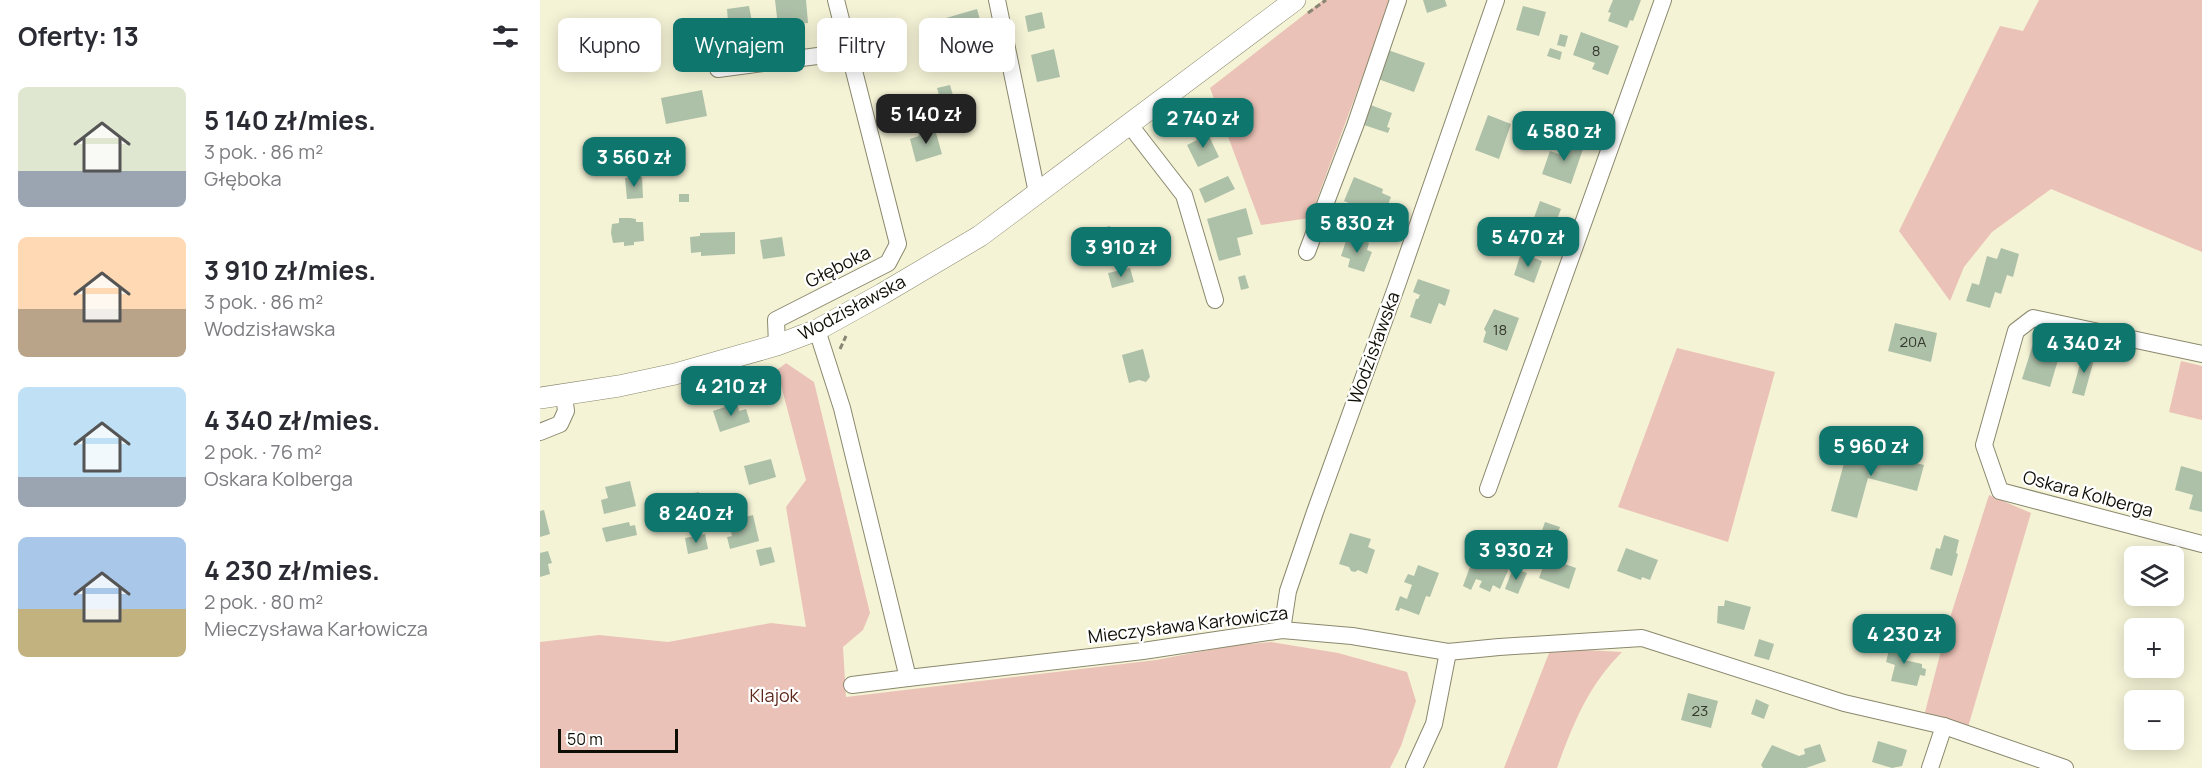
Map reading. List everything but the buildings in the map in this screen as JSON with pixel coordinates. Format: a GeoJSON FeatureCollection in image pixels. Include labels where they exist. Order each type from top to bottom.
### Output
{"type":"FeatureCollection","features":[{"type":"Feature","properties":{"kind":"main road","name":"Wodzisławska"},"geometry":{"type":"LineString","coordinates":[[540,398],[675,374],[777,345],[816,330],[981,236],[1295,0]]}},
{"type":"Feature","properties":{"kind":"street","name":"Głęboka"},"geometry":{"type":"LineString","coordinates":[[836,0],[840,18]]}},
{"type":"Feature","properties":{"kind":"street"},"geometry":{"type":"LineString","coordinates":[[997,0],[1037,193]]}},
{"type":"Feature","properties":{"kind":"street"},"geometry":{"type":"LineString","coordinates":[[1307,252],[1355,126],[1398,0]]}},
{"type":"Feature","properties":{"kind":"street","name":"Wodzisławska"},"geometry":{"type":"LineString","coordinates":[[1282,630],[1288,591],[1496,0]]}},
{"type":"Feature","properties":{"kind":"street"},"geometry":{"type":"LineString","coordinates":[[1488,489],[1663,0]]}},
{"type":"Feature","properties":{"kind":"street","name":"Głęboka"},"geometry":{"type":"LineString","coordinates":[[777,345],[776,320],[888,263],[898,244],[853,72]]}},
{"type":"Feature","properties":{"kind":"street"},"geometry":{"type":"LineString","coordinates":[[1130,124],[1184,195],[1215,300]]}},
{"type":"Feature","properties":{"kind":"street","name":"Oskara Kolberga"},"geometry":{"type":"LineString","coordinates":[[2202,354],[2033,318],[2016,331],[1984,445],[2000,491],[2202,544]]}},
{"type":"Feature","properties":{"kind":"street"},"geometry":{"type":"LineString","coordinates":[[816,330],[842,408],[908,678]]}},
{"type":"Feature","properties":{"kind":"street"},"geometry":{"type":"LineString","coordinates":[[540,432],[560,424],[566,411],[564,395]]}},
{"type":"Feature","properties":{"kind":"street","name":"Mieczysława Karłowicza"},"geometry":{"type":"LineString","coordinates":[[852,685],[1143,651],[1282,630],[1352,636],[1448,652],[1642,638],[1844,704],[1944,726],[2065,768]]}},
{"type":"Feature","properties":{"kind":"street"},"geometry":{"type":"LineString","coordinates":[[1414,768],[1434,723],[1448,652]]}},
{"type":"Feature","properties":{"kind":"street"},"geometry":{"type":"LineString","coordinates":[[1930,768],[1944,726]]}},
{"type":"Feature","properties":{"kind":"green space"},"geometry":{"type":"Polygon","coordinates":[[[1323,0],[1391,0],[1310,218],[1261,225],[1210,88],[1323,0]]]}},
{"type":"Feature","properties":{"kind":"green space"},"geometry":{"type":"Polygon","coordinates":[[[2039,0],[2202,0],[2202,252],[2051,189],[1992,232],[1964,267],[1950,301],[1899,231],[2000,26],[2023,31],[2039,0]]]}},
{"type":"Feature","properties":{"kind":"green space"},"geometry":{"type":"Polygon","coordinates":[[[1677,348],[1775,372],[1728,542],[1618,507],[1677,348]]]}},
{"type":"Feature","properties":{"kind":"green space"},"geometry":{"type":"Polygon","coordinates":[[[2181,361],[2202,366],[2202,420],[2169,412],[2181,361]]]}},
{"type":"Feature","properties":{"kind":"green space","name":"Klajok"},"geometry":{"type":"Polygon","coordinates":[[[786,363],[814,382],[870,613],[863,630],[843,647],[846,697],[1156,660],[1230,646],[1271,642],[1338,653],[1407,672],[1416,701],[1401,746],[1390,768],[540,768],[540,642],[599,635],[668,642],[771,623],[806,627],[786,507],[806,480],[777,370],[786,363]]]}},
{"type":"Feature","properties":{"kind":"green space"},"geometry":{"type":"Polygon","coordinates":[[[1989,495],[2031,513],[1968,727],[1924,716],[1948,624],[1989,495]]]}},
{"type":"Feature","properties":{"kind":"green space"},"geometry":{"type":"Polygon","coordinates":[[[1551,648],[1622,652],[1600,678],[1583,706],[1557,768],[1504,768],[1551,648]]]}}]}
